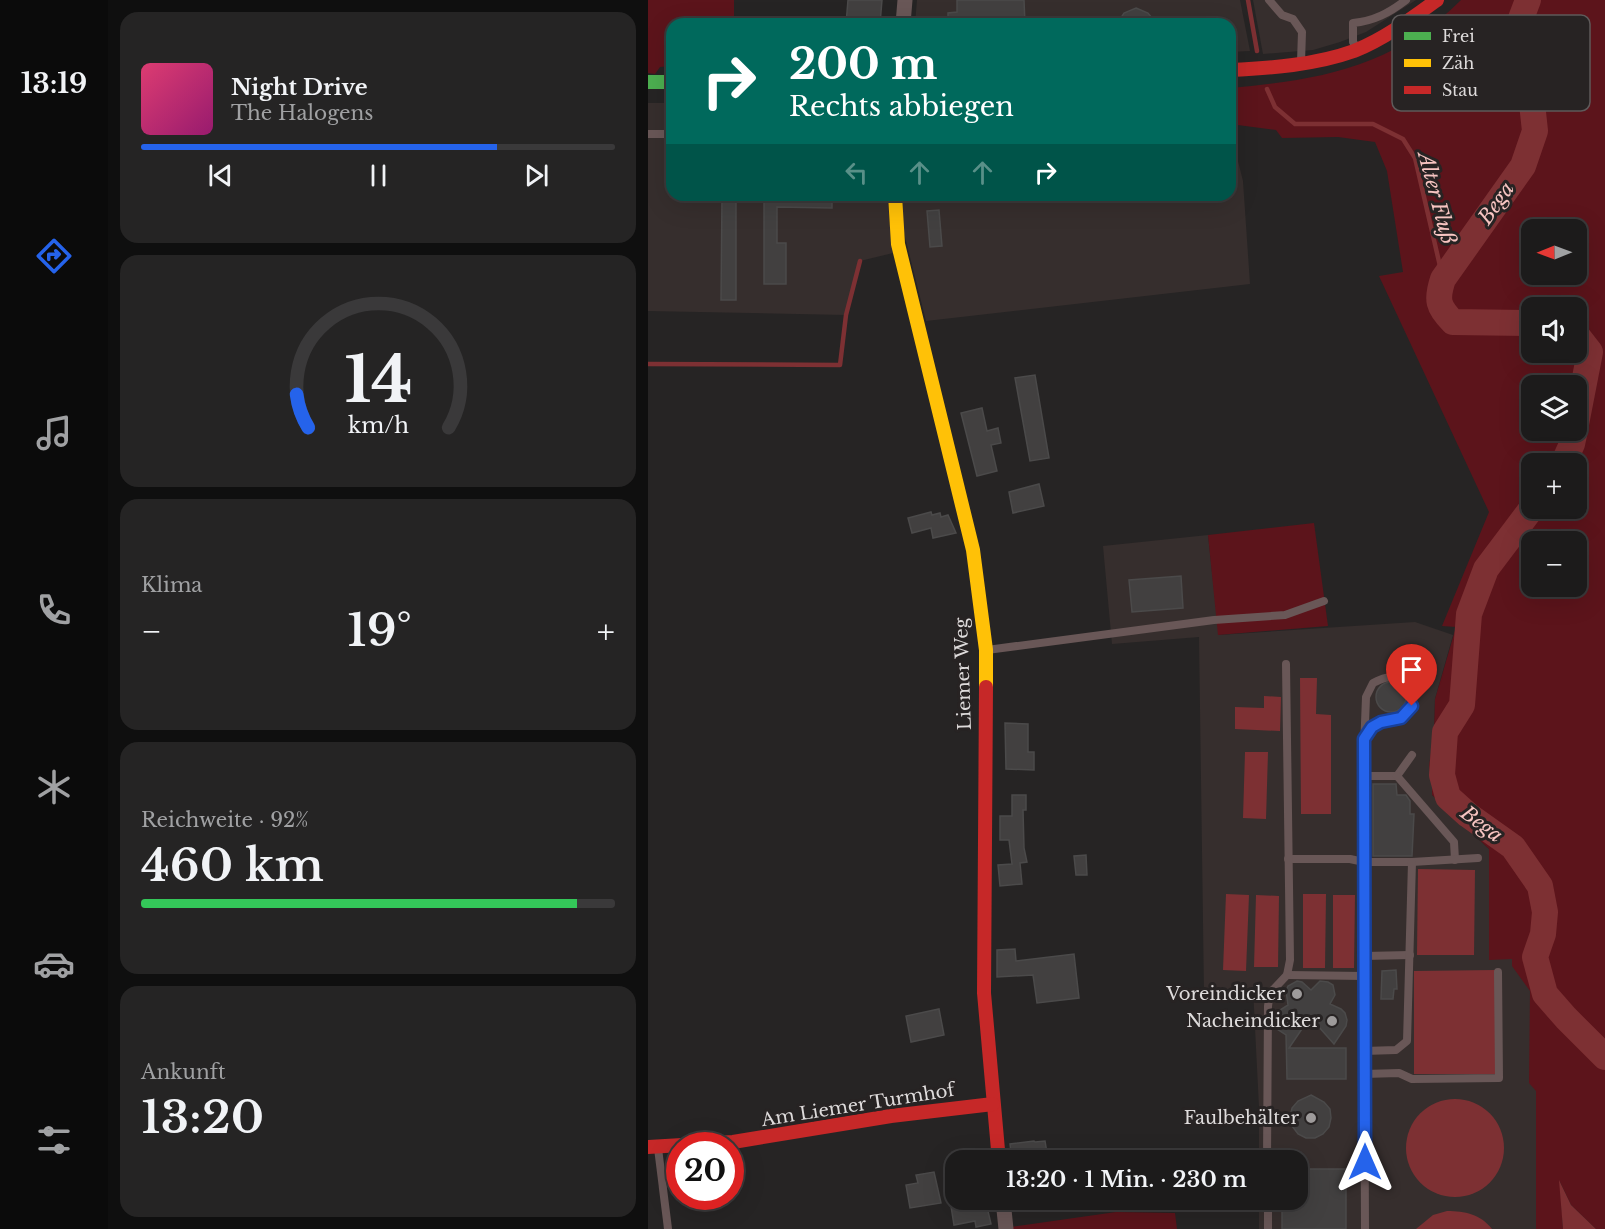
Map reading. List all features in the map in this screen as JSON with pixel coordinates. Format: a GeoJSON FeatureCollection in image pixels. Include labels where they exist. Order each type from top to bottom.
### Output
{"type":"FeatureCollection","features":[{"type":"Feature","properties":{"kind":"street"},"geometry":{"type":"LineString","coordinates":[[904,18],[905,0]]}},
{"type":"Feature","properties":{"kind":"street"},"geometry":{"type":"LineString","coordinates":[[1418,15],[1437,0]]}},
{"type":"Feature","properties":{"kind":"street"},"geometry":{"type":"LineString","coordinates":[[1236,69],[1301,64],[1342,54],[1392,31]]}},
{"type":"Feature","properties":{"kind":"street"},"geometry":{"type":"LineString","coordinates":[[648,82],[666,82]]}},
{"type":"Feature","properties":{"kind":"street","name":"Liemer Weg"},"geometry":{"type":"LineString","coordinates":[[895,201],[898,244],[973,550],[986,650],[984,993],[998,1150]]}},
{"type":"Feature","properties":{"kind":"street","name":"Am Liemer Turmhof"},"geometry":{"type":"LineString","coordinates":[[653,1147],[733,1142],[891,1116],[993,1104]]}},
{"type":"Feature","properties":{"kind":"street"},"geometry":{"type":"LineString","coordinates":[[1004,1210],[1006,1229]]}},
{"type":"Feature","properties":{"kind":"lane"},"geometry":{"type":"LineString","coordinates":[[1269,0],[1282,15],[1293,19],[1302,32],[1301,64]]}},
{"type":"Feature","properties":{"kind":"lane"},"geometry":{"type":"LineString","coordinates":[[1357,48],[1353,42],[1353,23],[1370,21],[1406,0]]}},
{"type":"Feature","properties":{"kind":"lane"},"geometry":{"type":"LineString","coordinates":[[648,134],[666,134]]}},
{"type":"Feature","properties":{"kind":"lane"},"geometry":{"type":"LineString","coordinates":[[986,650],[1214,620],[1285,615],[1324,602]]}},
{"type":"Feature","properties":{"kind":"lane"},"geometry":{"type":"LineString","coordinates":[[1267,1150],[1268,1006],[1270,993],[1287,975],[1290,960],[1286,664]]}},
{"type":"Feature","properties":{"kind":"lane"},"geometry":{"type":"LineString","coordinates":[[1364,739],[1372,727],[1381,722],[1401,718],[1412,706],[1412,694],[1408,683],[1401,678],[1385,677],[1372,683],[1366,697],[1364,739],[1363,776],[1365,1229]]}},
{"type":"Feature","properties":{"kind":"lane"},"geometry":{"type":"LineString","coordinates":[[1397,776],[1412,755]]}},
{"type":"Feature","properties":{"kind":"lane"},"geometry":{"type":"LineString","coordinates":[[1363,776],[1397,776],[1454,842],[1455,860]]}},
{"type":"Feature","properties":{"kind":"lane"},"geometry":{"type":"LineString","coordinates":[[1288,859],[1412,862],[1478,858]]}},
{"type":"Feature","properties":{"kind":"lane"},"geometry":{"type":"LineString","coordinates":[[1364,1051],[1396,1050],[1407,1041],[1412,862]]}},
{"type":"Feature","properties":{"kind":"lane"},"geometry":{"type":"LineString","coordinates":[[1364,956],[1410,955]]}},
{"type":"Feature","properties":{"kind":"lane"},"geometry":{"type":"LineString","coordinates":[[1364,1074],[1399,1073],[1412,1079],[1499,1078],[1498,972]]}},
{"type":"Feature","properties":{"kind":"lane"},"geometry":{"type":"LineString","coordinates":[[1287,975],[1364,976]]}},
{"type":"Feature","properties":{"kind":"lane","name":"Am Liemer Turmhof"},"geometry":{"type":"LineString","coordinates":[[653,1147],[668,1229]]}},
{"type":"Feature","properties":{"kind":"lane"},"geometry":{"type":"LineString","coordinates":[[1268,1210],[1268,1229]]}},
{"type":"Feature","properties":{"kind":"shaded area"},"geometry":{"type":"Polygon","coordinates":[[[648,0],[734,0],[734,18],[666,18],[666,66],[660,67],[655,74],[648,73],[648,0]]]}},
{"type":"Feature","properties":{"kind":"shaded area"},"geometry":{"type":"Polygon","coordinates":[[[917,0],[1240,0],[1250,51],[1236,52],[1236,18],[916,18],[917,0]]]}},
{"type":"Feature","properties":{"kind":"shaded area"},"geometry":{"type":"Polygon","coordinates":[[[1253,0],[1416,0],[1366,32],[1340,42],[1313,50],[1263,54],[1253,0]]]}},
{"type":"Feature","properties":{"kind":"shaded area"},"geometry":{"type":"Polygon","coordinates":[[[1461,0],[1605,0],[1605,1229],[1596,1229],[1571,1205],[1560,1182],[1563,1229],[1536,1229],[1536,1091],[1529,1083],[1530,991],[1512,966],[1512,959],[1489,960],[1489,849],[1432,795],[1429,766],[1434,732],[1435,699],[1456,627],[1442,626],[1489,512],[1379,276],[1403,272],[1387,171],[1375,142],[1338,137],[1282,138],[1276,130],[1236,125],[1236,87],[1295,80],[1354,66],[1392,50],[1392,111],[1590,111],[1590,15],[1445,15],[1461,0]]]}},
{"type":"Feature","properties":{"kind":"shaded area"},"geometry":{"type":"Polygon","coordinates":[[[648,103],[666,103],[666,201],[888,201],[893,253],[860,261],[846,315],[648,311],[648,103]]]}},
{"type":"Feature","properties":{"kind":"shaded area"},"geometry":{"type":"Polygon","coordinates":[[[1236,153],[1243,181],[1250,284],[926,321],[903,229],[903,201],[1236,201],[1236,153]]]}},
{"type":"Feature","properties":{"kind":"shaded area"},"geometry":{"type":"Polygon","coordinates":[[[1314,523],[1328,626],[1218,635],[1208,535],[1314,523]]]}},
{"type":"Feature","properties":{"kind":"shaded area"},"geometry":{"type":"Polygon","coordinates":[[[1208,535],[1219,635],[1415,622],[1453,635],[1435,699],[1432,795],[1489,849],[1489,959],[1536,959],[1536,1229],[1259,1229],[1259,1210],[1308,1210],[1308,1150],[1259,1150],[1253,988],[1204,994],[1199,637],[1112,644],[1103,546],[1208,535]]]}},
{"type":"Feature","properties":{"kind":"shaded area"},"geometry":{"type":"Polygon","coordinates":[[[1300,678],[1317,678],[1316,714],[1331,715],[1331,814],[1301,814],[1300,678]]]}},
{"type":"Feature","properties":{"kind":"shaded area"},"geometry":{"type":"Polygon","coordinates":[[[1264,696],[1281,697],[1280,731],[1235,729],[1235,707],[1264,708],[1264,696]]]}},
{"type":"Feature","properties":{"kind":"shaded area"},"geometry":{"type":"Polygon","coordinates":[[[1245,752],[1268,752],[1266,819],[1243,818],[1245,752]]]}},
{"type":"Feature","properties":{"kind":"shaded area"},"geometry":{"type":"Polygon","coordinates":[[[1418,869],[1475,870],[1474,955],[1417,955],[1418,869]]]}},
{"type":"Feature","properties":{"kind":"shaded area"},"geometry":{"type":"Polygon","coordinates":[[[1226,894],[1249,895],[1246,971],[1223,970],[1226,894]]]}},
{"type":"Feature","properties":{"kind":"shaded area"},"geometry":{"type":"Polygon","coordinates":[[[1303,894],[1326,894],[1325,968],[1303,968],[1303,894]]]}},
{"type":"Feature","properties":{"kind":"shaded area"},"geometry":{"type":"Polygon","coordinates":[[[1256,895],[1279,896],[1278,967],[1254,967],[1256,895]]]}},
{"type":"Feature","properties":{"kind":"shaded area"},"geometry":{"type":"Polygon","coordinates":[[[1333,895],[1355,895],[1354,968],[1333,968],[1333,895]]]}},
{"type":"Feature","properties":{"kind":"shaded area"},"geometry":{"type":"Polygon","coordinates":[[[1495,970],[1495,1074],[1414,1074],[1414,971],[1495,970]]]}},
{"type":"Feature","properties":{"kind":"shaded area"},"geometry":{"type":"Polygon","coordinates":[[[1445,1099],[1465,1099],[1490,1113],[1501,1129],[1504,1148],[1501,1167],[1490,1183],[1465,1197],[1445,1197],[1428,1189],[1414,1175],[1406,1158],[1406,1138],[1414,1121],[1428,1107],[1445,1099]]]}},
{"type":"Feature","properties":{"kind":"shaded area"},"geometry":{"type":"Polygon","coordinates":[[[1559,1180],[1571,1205],[1596,1229],[1563,1229],[1559,1180]]]}},
{"type":"Feature","properties":{"kind":"shaded area"},"geometry":{"type":"Polygon","coordinates":[[[1447,1211],[1472,1214],[1492,1229],[1416,1229],[1433,1215],[1447,1211]]]}},
{"type":"Feature","properties":{"kind":"shaded area"},"geometry":{"type":"Polygon","coordinates":[[[1116,1212],[1175,1213],[1177,1229],[1012,1229],[1011,1227],[1116,1212]]]}},
{"type":"Feature","properties":{"kind":"building"},"geometry":{"type":"Polygon","coordinates":[[[848,0],[882,0],[880,18],[846,18],[848,0]]]}},
{"type":"Feature","properties":{"kind":"building"},"geometry":{"type":"Polygon","coordinates":[[[957,0],[1024,0],[1025,18],[948,18],[948,13],[957,12],[957,0]]]}},
{"type":"Feature","properties":{"kind":"building"},"geometry":{"type":"Polygon","coordinates":[[[1136,8],[1148,13],[1152,18],[1121,18],[1124,13],[1136,8]]]}},
{"type":"Feature","properties":{"kind":"building"},"geometry":{"type":"Polygon","coordinates":[[[722,201],[736,201],[736,300],[721,300],[722,201]]]}},
{"type":"Feature","properties":{"kind":"building"},"geometry":{"type":"Polygon","coordinates":[[[764,201],[832,201],[832,208],[777,207],[777,243],[786,243],[786,284],[764,284],[764,201]]]}},
{"type":"Feature","properties":{"kind":"building"},"geometry":{"type":"Polygon","coordinates":[[[939,210],[942,246],[930,247],[927,211],[939,210]]]}},
{"type":"Feature","properties":{"kind":"building"},"geometry":{"type":"Polygon","coordinates":[[[1035,375],[1049,458],[1030,461],[1015,378],[1035,375]]]}},
{"type":"Feature","properties":{"kind":"building"},"geometry":{"type":"Polygon","coordinates":[[[982,408],[987,431],[998,428],[1001,443],[991,445],[997,471],[977,476],[961,413],[982,408]]]}},
{"type":"Feature","properties":{"kind":"building"},"geometry":{"type":"Polygon","coordinates":[[[1039,484],[1044,506],[1013,513],[1009,492],[1039,484]]]}},
{"type":"Feature","properties":{"kind":"building"},"geometry":{"type":"Polygon","coordinates":[[[931,512],[932,515],[940,513],[941,517],[948,515],[956,533],[933,538],[931,528],[912,533],[908,518],[931,512]]]}},
{"type":"Feature","properties":{"kind":"building"},"geometry":{"type":"Polygon","coordinates":[[[1181,576],[1183,608],[1132,612],[1129,580],[1181,576]]]}},
{"type":"Feature","properties":{"kind":"building"},"geometry":{"type":"Polygon","coordinates":[[[1391,682],[1402,686],[1406,697],[1402,708],[1391,712],[1380,708],[1376,697],[1380,686],[1391,682]]]}},
{"type":"Feature","properties":{"kind":"building"},"geometry":{"type":"Polygon","coordinates":[[[1005,723],[1028,724],[1028,752],[1034,752],[1034,770],[1006,769],[1005,723]]]}},
{"type":"Feature","properties":{"kind":"building"},"geometry":{"type":"Polygon","coordinates":[[[1373,784],[1396,784],[1397,795],[1406,795],[1410,801],[1410,814],[1414,814],[1412,856],[1373,856],[1373,784]]]}},
{"type":"Feature","properties":{"kind":"building"},"geometry":{"type":"Polygon","coordinates":[[[1012,795],[1026,795],[1026,810],[1023,810],[1024,848],[1027,862],[1020,863],[1022,884],[1000,886],[998,865],[1012,864],[1009,840],[1000,840],[1000,816],[1012,816],[1012,795]]]}},
{"type":"Feature","properties":{"kind":"building"},"geometry":{"type":"Polygon","coordinates":[[[1086,855],[1087,875],[1076,875],[1074,856],[1086,855]]]}},
{"type":"Feature","properties":{"kind":"building"},"geometry":{"type":"Polygon","coordinates":[[[1015,949],[1016,961],[1074,954],[1079,998],[1037,1003],[1033,975],[997,977],[997,950],[1015,949]]]}},
{"type":"Feature","properties":{"kind":"building"},"geometry":{"type":"Polygon","coordinates":[[[1396,970],[1397,989],[1394,989],[1393,999],[1381,999],[1382,971],[1396,970]]]}},
{"type":"Feature","properties":{"kind":"building"},"geometry":{"type":"Polygon","coordinates":[[[1297,981],[1302,982],[1311,990],[1320,981],[1333,985],[1335,995],[1330,1004],[1341,1009],[1347,1020],[1346,1026],[1334,1044],[1310,1017],[1289,1048],[1346,1048],[1346,1079],[1287,1079],[1286,1035],[1277,1029],[1275,1022],[1280,1010],[1288,1005],[1286,991],[1288,986],[1297,981]]]}},
{"type":"Feature","properties":{"kind":"building"},"geometry":{"type":"Polygon","coordinates":[[[939,1009],[944,1035],[911,1042],[906,1016],[939,1009]]]}},
{"type":"Feature","properties":{"kind":"building","name":"Faulbehälter"},"geometry":{"type":"Polygon","coordinates":[[[1311,1095],[1324,1102],[1330,1109],[1331,1118],[1329,1127],[1323,1134],[1315,1138],[1306,1138],[1298,1134],[1292,1126],[1290,1117],[1292,1108],[1298,1101],[1311,1095]]]}},
{"type":"Feature","properties":{"kind":"building"},"geometry":{"type":"Polygon","coordinates":[[[1045,1141],[1046,1150],[1011,1150],[1010,1144],[1045,1141]]]}},
{"type":"Feature","properties":{"kind":"building"},"geometry":{"type":"Polygon","coordinates":[[[1308,1169],[1346,1169],[1346,1229],[1282,1229],[1282,1210],[1308,1210],[1308,1169]]]}},
{"type":"Feature","properties":{"kind":"building"},"geometry":{"type":"Polygon","coordinates":[[[934,1172],[941,1203],[910,1208],[906,1185],[918,1183],[916,1175],[934,1172]]]}},
{"type":"Feature","properties":{"kind":"building"},"geometry":{"type":"Polygon","coordinates":[[[952,1210],[988,1211],[991,1224],[976,1227],[975,1221],[954,1225],[952,1210]]]}},
{"type":"Feature","properties":{"kind":"waterway","name":"Alter Fluß"},"geometry":{"type":"LineString","coordinates":[[1248,0],[1257,51]]}},
{"type":"Feature","properties":{"kind":"waterway","name":"Bega"},"geometry":{"type":"LineString","coordinates":[[1522,15],[1528,0]]}},
{"type":"Feature","properties":{"kind":"waterway","name":"Alter Fluß"},"geometry":{"type":"LineString","coordinates":[[1267,89],[1275,107],[1295,124],[1373,124],[1403,139],[1415,158],[1443,279]]}},
{"type":"Feature","properties":{"kind":"waterway","name":"Bega"},"geometry":{"type":"LineString","coordinates":[[1521,323],[1453,322],[1441,307],[1439,298],[1443,279],[1523,166],[1535,131],[1533,111]]}},
{"type":"Feature","properties":{"kind":"waterway"},"geometry":{"type":"LineString","coordinates":[[648,364],[840,365],[846,315],[860,261]]}},
{"type":"Feature","properties":{"kind":"waterway","name":"Bega"},"geometry":{"type":"LineString","coordinates":[[1586,375],[1590,352],[1587,348]]}},
{"type":"Feature","properties":{"kind":"waterway","name":"Bega"},"geometry":{"type":"LineString","coordinates":[[1568,453],[1573,441]]}},
{"type":"Feature","properties":{"kind":"waterway","name":"Bega"},"geometry":{"type":"LineString","coordinates":[[1524,519],[1486,569],[1469,614],[1462,705],[1445,732],[1442,775],[1448,797],[1468,815],[1513,847],[1540,886],[1545,912],[1543,934],[1535,957],[1545,994],[1605,1057]]}},
{"type":"Feature","properties":{"kind":"traffic: fast"},"geometry":{"type":"LineString","coordinates":[[648,82],[666,82]]}},
{"type":"Feature","properties":{"kind":"traffic: slow"},"geometry":{"type":"LineString","coordinates":[[895,201],[898,244],[973,550],[986,650],[986,687]]}},
{"type":"Feature","properties":{"kind":"traffic: jam"},"geometry":{"type":"LineString","coordinates":[[1416,15],[1437,0]]}},
{"type":"Feature","properties":{"kind":"traffic: jam"},"geometry":{"type":"LineString","coordinates":[[1236,70],[1308,63],[1339,56],[1365,46],[1392,32]]}},
{"type":"Feature","properties":{"kind":"traffic: jam"},"geometry":{"type":"LineString","coordinates":[[986,687],[984,993],[998,1150]]}},
{"type":"Feature","properties":{"kind":"traffic: jam"},"geometry":{"type":"LineString","coordinates":[[648,1147],[733,1142],[891,1116],[993,1104]]}},
{"type":"Feature","properties":{"kind":"place","name":"Voreindicker"},"geometry":{"type":"Point","coordinates":[1297,994]}},
{"type":"Feature","properties":{"kind":"place","name":"Nacheindicker"},"geometry":{"type":"Point","coordinates":[1332,1021]}},
{"type":"Feature","properties":{"kind":"place","name":"Faulbehälter"},"geometry":{"type":"Point","coordinates":[1311,1118]}},
{"type":"Feature","properties":{"kind":"route"},"geometry":{"type":"LineString","coordinates":[[1365,1162],[1364,739],[1372,727],[1381,722],[1401,718],[1412,706]]}}]}
